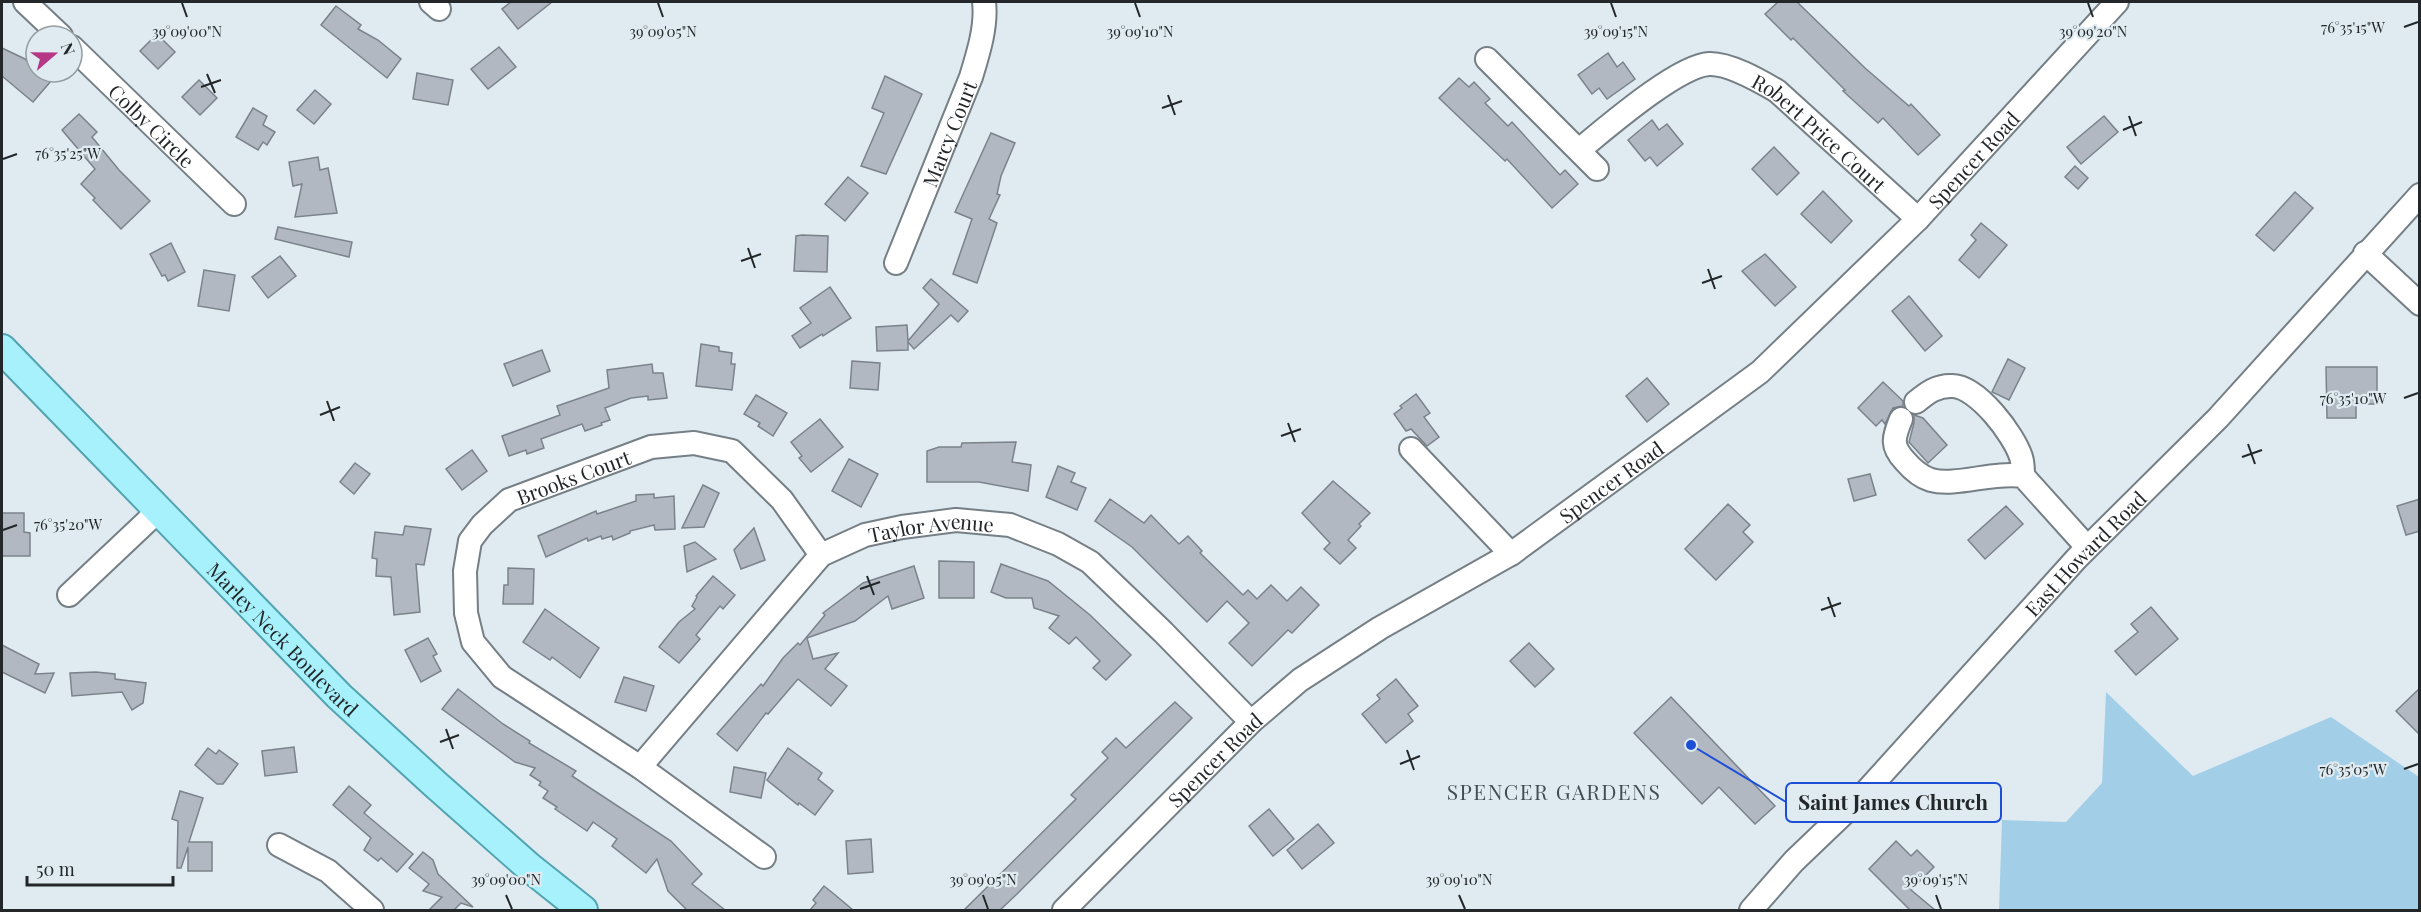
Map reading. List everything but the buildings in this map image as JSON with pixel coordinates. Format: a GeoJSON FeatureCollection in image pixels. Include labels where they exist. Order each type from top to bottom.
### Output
{"type":"FeatureCollection","features":[{"type":"Feature","properties":{"kind":"main road","name":"Marley Neck Boulevard"},"geometry":{"type":"LineString","coordinates":[[2,349],[339,696],[469,815],[582,910]]}},
{"type":"Feature","properties":{"kind":"street"},"geometry":{"type":"LineString","coordinates":[[25,2],[48,24]]}},
{"type":"Feature","properties":{"kind":"street","name":"Marcy Court"},"geometry":{"type":"LineString","coordinates":[[896,263],[971,77],[979,48],[985,10],[984,2]]}},
{"type":"Feature","properties":{"kind":"street","name":"Spencer Road"},"geometry":{"type":"LineString","coordinates":[[1064,910],[1251,722],[1300,680],[1371,634],[1511,554],[1760,372],[1918,219],[2117,2]]}},
{"type":"Feature","properties":{"kind":"street","name":"Colby Circle"},"geometry":{"type":"LineString","coordinates":[[84,59],[234,204]]}},
{"type":"Feature","properties":{"kind":"street"},"geometry":{"type":"LineString","coordinates":[[1487,59],[1597,169]]}},
{"type":"Feature","properties":{"kind":"street","name":"Robert Price Court"},"geometry":{"type":"LineString","coordinates":[[1579,150],[1664,84],[1708,64],[1756,78],[1777,91],[1918,219]]}},
{"type":"Feature","properties":{"kind":"street","name":"East Howard Road"},"geometry":{"type":"LineString","coordinates":[[1751,910],[1794,861],[1862,796],[2087,547],[2218,418],[2365,253],[2420,195]]}},
{"type":"Feature","properties":{"kind":"street"},"geometry":{"type":"LineString","coordinates":[[2365,253],[2420,304]]}},
{"type":"Feature","properties":{"kind":"street"},"geometry":{"type":"LineString","coordinates":[[2023,476],[2000,474],[1953,481],[1931,480],[1912,469],[1897,452],[1894,436],[1909,410],[1932,389],[1954,385],[1978,397],[2011,435],[2022,459],[2023,476],[2087,547]]}},
{"type":"Feature","properties":{"kind":"street","name":"Brooks Court"},"geometry":{"type":"LineString","coordinates":[[764,857],[640,767],[502,677],[472,642],[466,613],[465,571],[470,541],[482,525],[509,500],[651,447],[694,443],[732,451],[782,500],[821,555]]}},
{"type":"Feature","properties":{"kind":"street"},"geometry":{"type":"LineString","coordinates":[[1411,449],[1511,554]]}},
{"type":"Feature","properties":{"kind":"street"},"geometry":{"type":"LineString","coordinates":[[69,595],[158,511]]}},
{"type":"Feature","properties":{"kind":"street","name":"Taylor Avenue"},"geometry":{"type":"LineString","coordinates":[[640,767],[821,555],[865,535],[902,527],[956,520],[1010,525],[1058,544],[1090,562],[1163,632],[1251,722]]}},
{"type":"Feature","properties":{"kind":"street"},"geometry":{"type":"LineString","coordinates":[[279,845],[328,871],[372,910]]}},
{"type":"Feature","properties":{"kind":"shaded area"},"geometry":{"type":"Polygon","coordinates":[[[2106,692],[2193,776],[2331,717],[2419,777],[2419,910],[1999,910],[2002,820],[2066,822],[2102,783],[2106,692]]]}},
{"type":"Feature","properties":{"kind":"place","name":"Saint James Church"},"geometry":{"type":"Point","coordinates":[1691,745]}},
{"type":"Feature","properties":{"kind":"district","name":"SPENCER GARDENS"},"geometry":{"type":"Point","coordinates":[1554,791]}}]}
